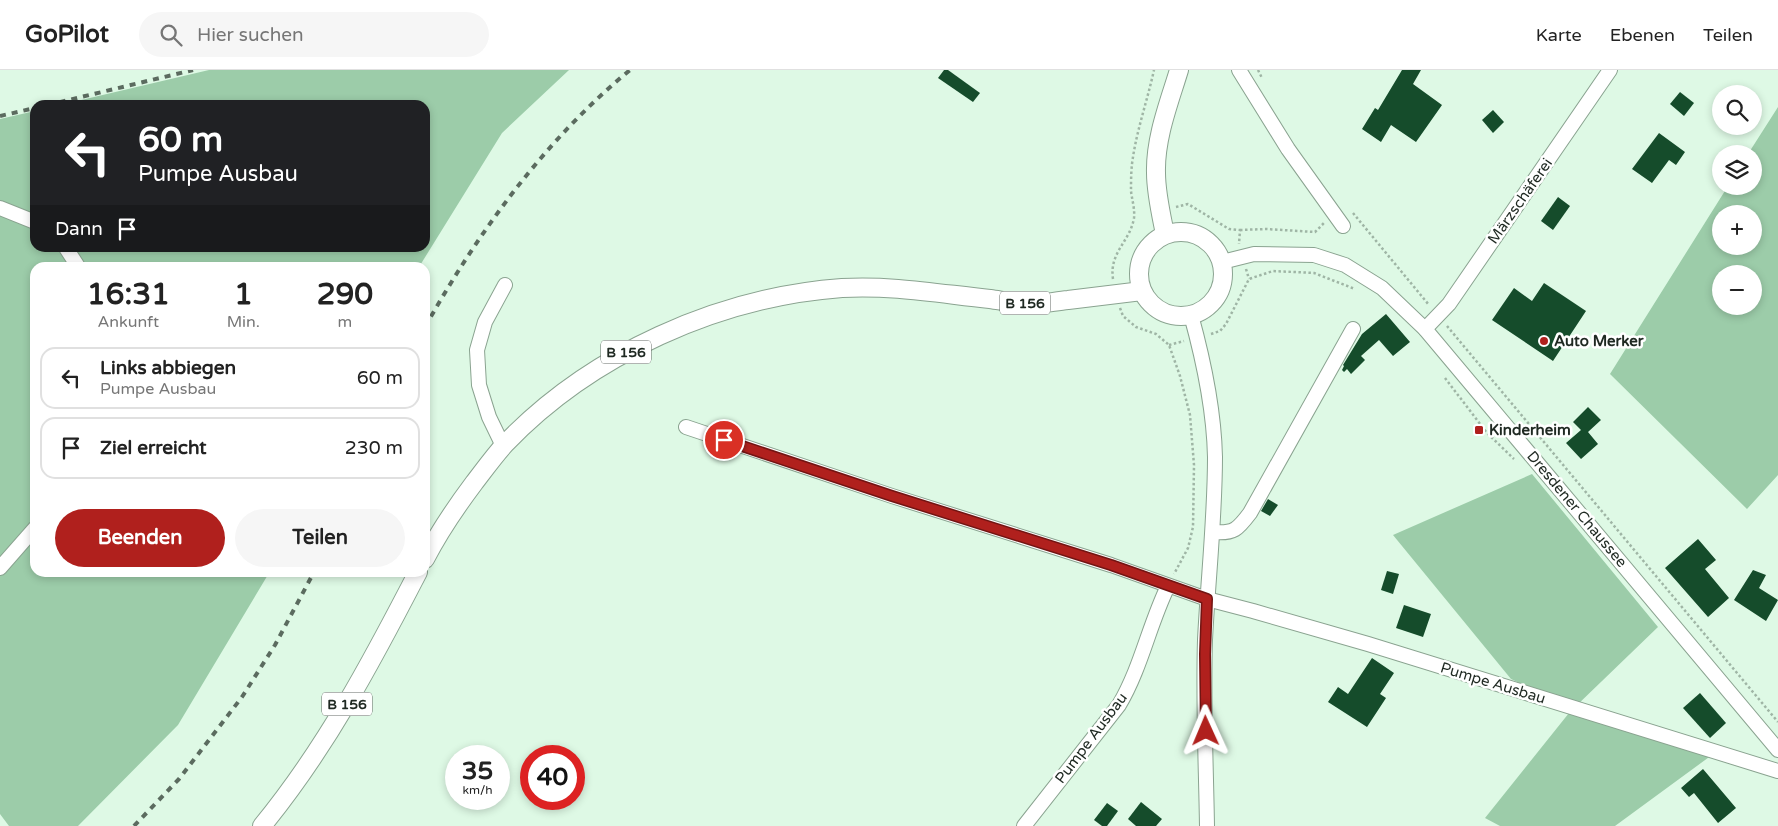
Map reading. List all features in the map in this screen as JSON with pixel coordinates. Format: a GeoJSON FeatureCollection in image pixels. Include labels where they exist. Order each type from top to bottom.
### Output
{"type":"FeatureCollection","features":[{"type":"Feature","properties":{"kind":"main road"},"geometry":{"type":"LineString","coordinates":[[1165,234],[1160,210],[1156,172],[1160,136],[1179,70]]}},
{"type":"Feature","properties":{"kind":"main road"},"geometry":{"type":"LineString","coordinates":[[1183,233],[1200,237],[1214,248],[1222,262],[1222,285],[1215,300],[1204,310],[1191,315],[1175,316],[1160,311],[1151,304],[1142,291],[1139,280],[1140,267],[1145,253],[1154,242],[1165,234],[1183,233]]}},
{"type":"Feature","properties":{"kind":"main road","name":"B 156"},"geometry":{"type":"LineString","coordinates":[[430,549],[460,502],[503,446],[522,427],[606,363],[640,344],[675,328],[778,296],[843,288],[908,289],[1032,304],[1142,291]]}},
{"type":"Feature","properties":{"kind":"main road","name":"B 156"},"geometry":{"type":"LineString","coordinates":[[262,826],[318,750],[358,686],[415,577]]}},
{"type":"Feature","properties":{"kind":"street"},"geometry":{"type":"LineString","coordinates":[[1239,70],[1288,149],[1343,226]]}},
{"type":"Feature","properties":{"kind":"street","name":"Märzschäferei"},"geometry":{"type":"LineString","coordinates":[[1425,329],[1449,304],[1610,70]]}},
{"type":"Feature","properties":{"kind":"street"},"geometry":{"type":"LineString","coordinates":[[0,208],[30,220]]}},
{"type":"Feature","properties":{"kind":"street","name":"Dresdener Chaussee"},"geometry":{"type":"LineString","coordinates":[[1222,262],[1254,254],[1314,255],[1345,265],[1382,288],[1425,329],[1778,750]]}},
{"type":"Feature","properties":{"kind":"street"},"geometry":{"type":"LineString","coordinates":[[503,446],[489,417],[479,385],[477,350],[485,322],[505,285]]}},
{"type":"Feature","properties":{"kind":"street"},"geometry":{"type":"LineString","coordinates":[[1191,315],[1210,395],[1215,456],[1213,532],[1207,599],[1205,654],[1207,826]]}},
{"type":"Feature","properties":{"kind":"street"},"geometry":{"type":"LineString","coordinates":[[1213,532],[1225,534],[1238,528],[1250,513],[1353,329]]}},
{"type":"Feature","properties":{"kind":"street","name":"Pumpe Ausbau"},"geometry":{"type":"LineString","coordinates":[[686,427],[892,496],[1102,562],[1207,599],[1253,610],[1358,641],[1778,771]]}},
{"type":"Feature","properties":{"kind":"street"},"geometry":{"type":"LineString","coordinates":[[0,568],[30,534]]}},
{"type":"Feature","properties":{"kind":"street","name":"Pumpe Ausbau"},"geometry":{"type":"LineString","coordinates":[[1024,826],[1119,705],[1129,687],[1158,607],[1168,586]]}},
{"type":"Feature","properties":{"kind":"path"},"geometry":{"type":"LineString","coordinates":[[1134,216],[1131,191],[1132,165],[1138,130],[1150,91],[1154,70]]}},
{"type":"Feature","properties":{"kind":"path"},"geometry":{"type":"LineString","coordinates":[[1258,70],[1262,78]]}},
{"type":"Feature","properties":{"kind":"path"},"geometry":{"type":"LineString","coordinates":[[1160,210],[1188,204],[1229,229],[1315,232],[1344,203],[1778,722]]}},
{"type":"Feature","properties":{"kind":"path"},"geometry":{"type":"LineString","coordinates":[[1240,230],[1238,242],[1249,279]]}},
{"type":"Feature","properties":{"kind":"path"},"geometry":{"type":"LineString","coordinates":[[1168,586],[1188,548],[1193,527],[1194,474],[1190,415],[1180,376],[1169,345],[1220,331],[1226,324],[1249,279],[1272,271],[1314,273],[1360,291]]}},
{"type":"Feature","properties":{"kind":"path"},"geometry":{"type":"LineString","coordinates":[[1441,371],[1487,434],[1520,464]]}},
{"type":"Feature","properties":{"kind":"green space"},"geometry":{"type":"Polygon","coordinates":[[[209,70],[569,70],[502,133],[430,249],[430,100],[81,100],[209,70]]]}},
{"type":"Feature","properties":{"kind":"green space"},"geometry":{"type":"Polygon","coordinates":[[[1778,107],[1778,475],[1747,509],[1610,374],[1712,211],[1712,255],[1762,255],[1762,205],[1716,205],[1722,195],[1762,195],[1762,145],[1754,145],[1762,135],[1778,107]]]}},
{"type":"Feature","properties":{"kind":"green space"},"geometry":{"type":"Polygon","coordinates":[[[30,112],[30,252],[428,252],[422,262],[30,262],[30,577],[267,577],[178,725],[78,826],[9,826],[0,814],[0,119],[30,112]]]}},
{"type":"Feature","properties":{"kind":"green space"},"geometry":{"type":"Polygon","coordinates":[[[1532,474],[1658,627],[1574,708],[1716,752],[1615,826],[1500,826],[1485,818],[1573,708],[1511,679],[1393,535],[1532,474]]]}},
{"type":"Feature","properties":{"kind":"building"},"geometry":{"type":"Polygon","coordinates":[[[944,70],[948,70],[980,93],[973,102],[938,78],[944,70]]]}},
{"type":"Feature","properties":{"kind":"building"},"geometry":{"type":"Polygon","coordinates":[[[1402,70],[1421,70],[1413,84],[1442,105],[1416,142],[1391,125],[1381,142],[1362,129],[1375,108],[1378,110],[1402,70]]]}},
{"type":"Feature","properties":{"kind":"building"},"geometry":{"type":"Polygon","coordinates":[[[1680,92],[1694,103],[1684,116],[1670,104],[1680,92]]]}},
{"type":"Feature","properties":{"kind":"building"},"geometry":{"type":"Polygon","coordinates":[[[1493,110],[1504,122],[1493,133],[1482,120],[1493,110]]]}},
{"type":"Feature","properties":{"kind":"building"},"geometry":{"type":"Polygon","coordinates":[[[1659,133],[1685,152],[1676,165],[1669,160],[1652,183],[1632,169],[1659,133]]]}},
{"type":"Feature","properties":{"kind":"building"},"geometry":{"type":"Polygon","coordinates":[[[1558,197],[1570,206],[1553,230],[1541,221],[1558,197]]]}},
{"type":"Feature","properties":{"kind":"building","name":"Auto Merker"},"geometry":{"type":"Polygon","coordinates":[[[1544,283],[1586,311],[1553,361],[1492,320],[1514,288],[1532,301],[1544,283]]]}},
{"type":"Feature","properties":{"kind":"building"},"geometry":{"type":"Polygon","coordinates":[[[1386,314],[1410,342],[1393,356],[1379,340],[1361,356],[1365,360],[1351,374],[1347,369],[1344,372],[1342,370],[1343,365],[1362,334],[1386,314]]]}},
{"type":"Feature","properties":{"kind":"building"},"geometry":{"type":"Polygon","coordinates":[[[1588,407],[1601,420],[1588,432],[1598,444],[1581,459],[1566,443],[1581,430],[1573,422],[1588,407]]]}},
{"type":"Feature","properties":{"kind":"building"},"geometry":{"type":"Polygon","coordinates":[[[1268,499],[1278,505],[1270,516],[1261,511],[1268,499]]]}},
{"type":"Feature","properties":{"kind":"building"},"geometry":{"type":"Polygon","coordinates":[[[1698,539],[1716,560],[1705,569],[1729,598],[1708,617],[1665,568],[1698,539]]]}},
{"type":"Feature","properties":{"kind":"building"},"geometry":{"type":"Polygon","coordinates":[[[1753,570],[1766,575],[1759,588],[1778,600],[1766,621],[1734,600],[1753,570]]]}},
{"type":"Feature","properties":{"kind":"building"},"geometry":{"type":"Polygon","coordinates":[[[1387,571],[1399,574],[1393,594],[1381,590],[1387,571]]]}},
{"type":"Feature","properties":{"kind":"building"},"geometry":{"type":"Polygon","coordinates":[[[1404,605],[1431,614],[1423,637],[1396,628],[1404,605]]]}},
{"type":"Feature","properties":{"kind":"building"},"geometry":{"type":"Polygon","coordinates":[[[1372,658],[1394,673],[1380,694],[1386,698],[1367,727],[1328,702],[1338,687],[1348,694],[1372,658]]]}},
{"type":"Feature","properties":{"kind":"building"},"geometry":{"type":"Polygon","coordinates":[[[1700,693],[1726,723],[1710,738],[1683,708],[1700,693]]]}},
{"type":"Feature","properties":{"kind":"building"},"geometry":{"type":"Polygon","coordinates":[[[1703,769],[1736,808],[1718,823],[1694,793],[1689,797],[1681,788],[1703,769]]]}},
{"type":"Feature","properties":{"kind":"building"},"geometry":{"type":"Polygon","coordinates":[[[1141,802],[1162,819],[1156,826],[1136,826],[1128,819],[1141,802]]]}},
{"type":"Feature","properties":{"kind":"building"},"geometry":{"type":"Polygon","coordinates":[[[1107,803],[1118,811],[1107,826],[1102,826],[1094,820],[1107,803]]]}},
{"type":"Feature","properties":{"kind":"railway"},"geometry":{"type":"LineString","coordinates":[[69,100],[193,70]]}},
{"type":"Feature","properties":{"kind":"railway"},"geometry":{"type":"LineString","coordinates":[[430,318],[468,256],[516,189],[570,126],[630,70]]}},
{"type":"Feature","properties":{"kind":"railway"},"geometry":{"type":"LineString","coordinates":[[0,116],[30,109]]}},
{"type":"Feature","properties":{"kind":"railway"},"geometry":{"type":"LineString","coordinates":[[134,826],[179,779],[242,697],[275,645],[311,577]]}},
{"type":"Feature","properties":{"kind":"place","name":"Auto Merker"},"geometry":{"type":"Point","coordinates":[1544,341]}},
{"type":"Feature","properties":{"kind":"place","name":"Kinderheim"},"geometry":{"type":"Point","coordinates":[1479,430]}},
{"type":"Feature","properties":{"kind":"route"},"geometry":{"type":"LineString","coordinates":[[724,440],[892,496],[1111,565],[1207,599],[1205,654],[1206,731]]}}]}
